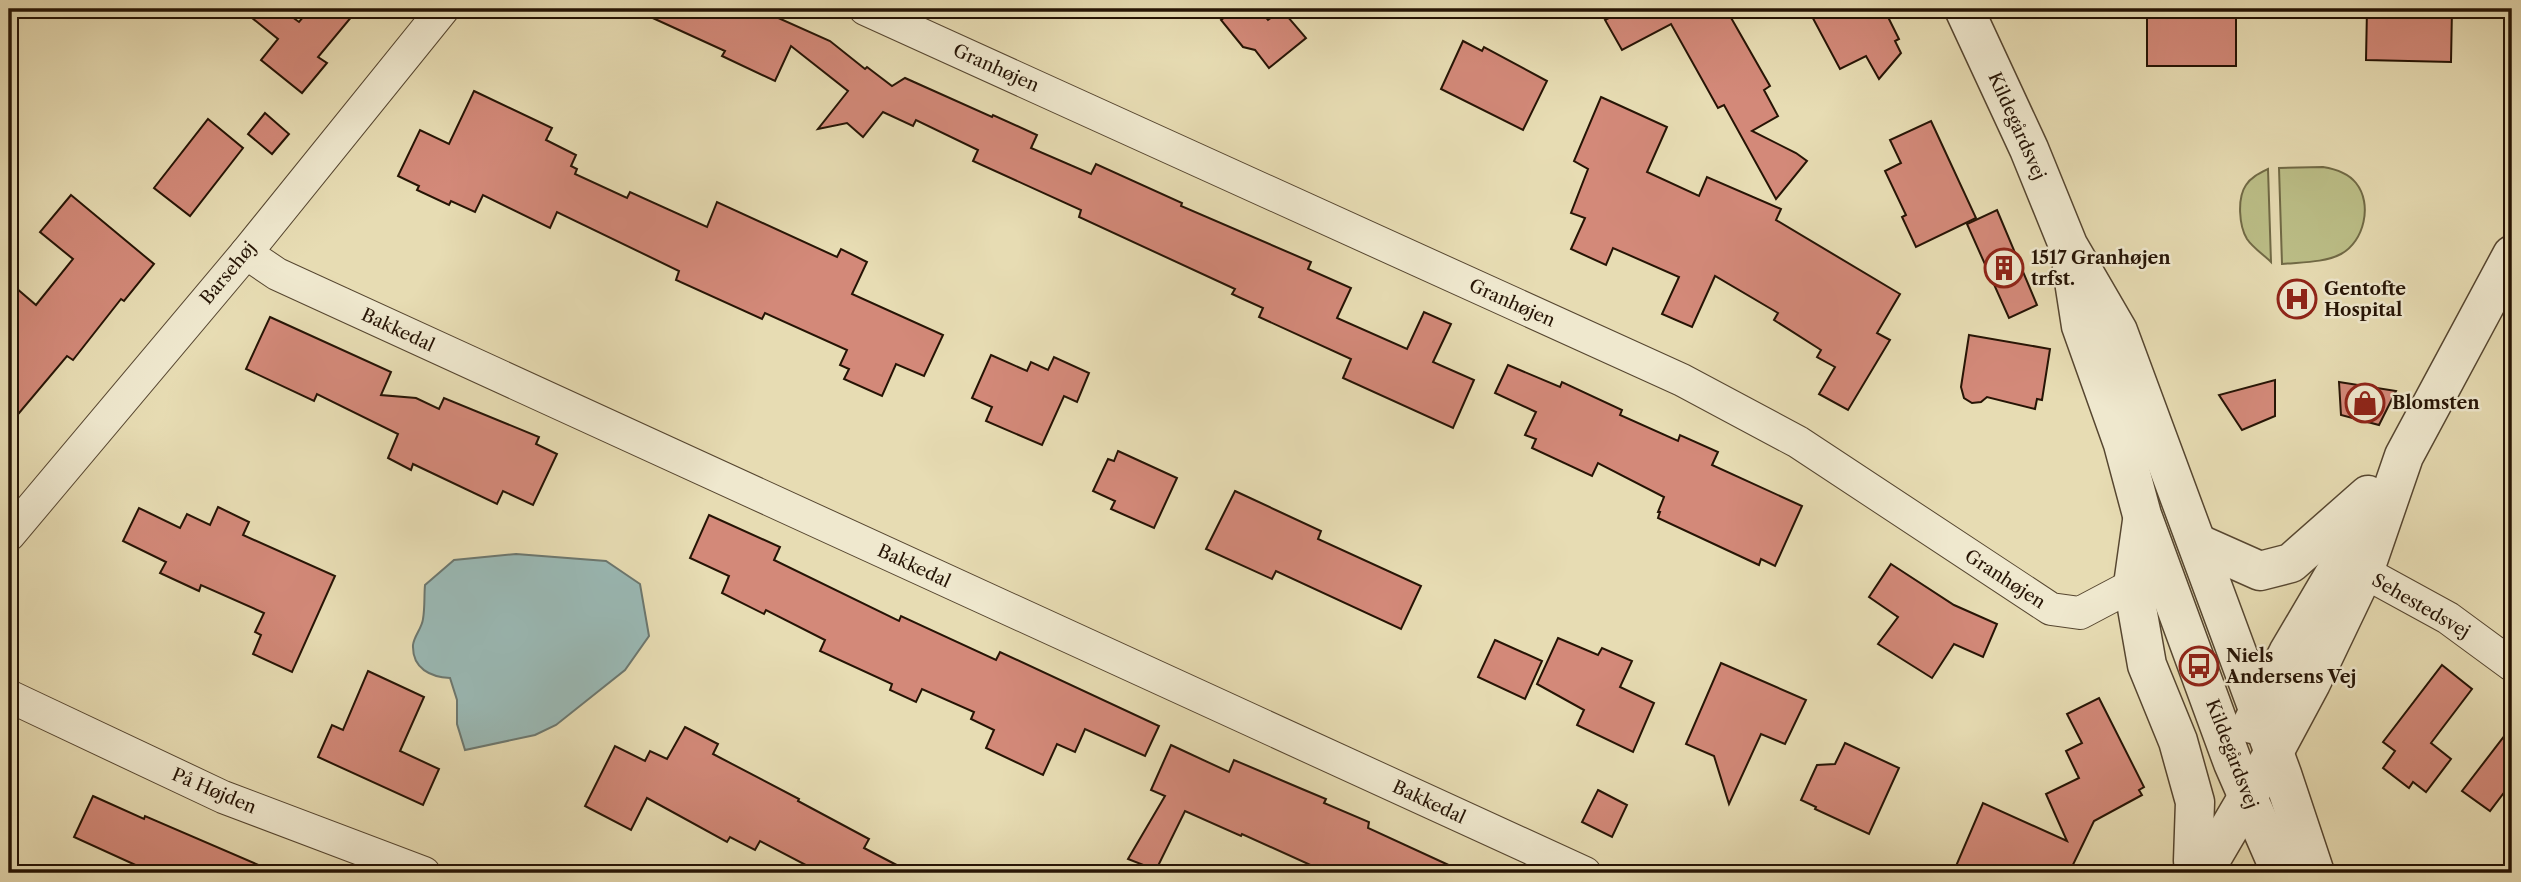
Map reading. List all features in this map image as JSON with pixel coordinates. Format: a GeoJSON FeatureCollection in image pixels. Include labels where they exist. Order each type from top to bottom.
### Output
{"type":"FeatureCollection","features":[{"type":"Feature","properties":{"kind":"street","name":"Barsehøj"},"geometry":{"type":"LineString","coordinates":[[9,535],[246,253],[442,9]]}},
{"type":"Feature","properties":{"kind":"street","name":"Granhøjen"},"geometry":{"type":"LineString","coordinates":[[865,9],[1682,380],[1798,442],[2051,609],[2080,613],[2133,585]]}},
{"type":"Feature","properties":{"kind":"street","name":"Kildegårdsvej"},"geometry":{"type":"LineString","coordinates":[[1964,9],[2029,149],[2068,245],[2118,331],[2259,710],[2315,873]]}},
{"type":"Feature","properties":{"kind":"street","name":"Kildegårdsvej"},"geometry":{"type":"LineString","coordinates":[[2068,245],[2081,327],[2123,444],[2142,515],[2233,763],[2281,873]]}},
{"type":"Feature","properties":{"kind":"street","name":"Bakkedal"},"geometry":{"type":"LineString","coordinates":[[246,253],[277,274],[1585,873]]}},
{"type":"Feature","properties":{"kind":"street"},"geometry":{"type":"LineString","coordinates":[[2194,869],[2233,763],[2288,653],[2337,561],[2399,468],[2512,255]]}},
{"type":"Feature","properties":{"kind":"street"},"geometry":{"type":"LineString","coordinates":[[2194,869],[2248,797],[2311,683],[2337,561],[2399,468]]}},
{"type":"Feature","properties":{"kind":"street","name":"Kildegårdsvej"},"geometry":{"type":"LineString","coordinates":[[2142,515],[2133,585],[2147,665],[2178,741],[2195,802],[2194,869]]}},
{"type":"Feature","properties":{"kind":"street"},"geometry":{"type":"LineString","coordinates":[[2197,543],[2260,571],[2291,563],[2337,561]]}},
{"type":"Feature","properties":{"kind":"street","name":"Sehestedsvej"},"geometry":{"type":"LineString","coordinates":[[2337,561],[2448,618],[2512,665]]}},
{"type":"Feature","properties":{"kind":"street","name":"På Højden"},"geometry":{"type":"LineString","coordinates":[[9,696],[223,797],[424,873]]}},
{"type":"Feature","properties":{"kind":"green space"},"geometry":{"type":"Polygon","coordinates":[[[2323,167],[2337,170],[2356,183],[2364,201],[2365,212],[2360,232],[2349,248],[2334,257],[2282,264],[2279,168],[2323,167]]]}},
{"type":"Feature","properties":{"kind":"green space"},"geometry":{"type":"Polygon","coordinates":[[[2268,169],[2271,262],[2247,239],[2240,212],[2241,197],[2246,185],[2253,177],[2268,169]]]}},
{"type":"Feature","properties":{"kind":"water"},"geometry":{"type":"Polygon","coordinates":[[[516,554],[606,561],[640,584],[649,636],[625,670],[556,725],[535,735],[465,750],[457,724],[457,700],[450,678],[436,676],[424,670],[419,666],[414,653],[413,645],[423,619],[425,585],[454,560],[516,554]]]}},
{"type":"Feature","properties":{"kind":"building"},"geometry":{"type":"Polygon","coordinates":[[[241,9],[281,9],[299,22],[310,9],[358,9],[318,57],[327,63],[302,93],[261,60],[278,39],[241,9]]]}},
{"type":"Feature","properties":{"kind":"building"},"geometry":{"type":"Polygon","coordinates":[[[633,9],[780,9],[776,17],[830,41],[865,69],[867,67],[892,86],[905,78],[1037,135],[1031,148],[1091,174],[1096,164],[1182,203],[1181,206],[1311,262],[1308,269],[1351,288],[1337,318],[1407,349],[1424,312],[1451,324],[1433,362],[1474,380],[1453,428],[1343,378],[1351,359],[1259,317],[1263,308],[1232,294],[1235,289],[1079,217],[1081,210],[973,161],[978,150],[916,120],[913,126],[883,112],[863,137],[847,123],[818,129],[848,91],[791,46],[775,81],[722,56],[725,51],[633,9]]]}},
{"type":"Feature","properties":{"kind":"building"},"geometry":{"type":"Polygon","coordinates":[[[1236,9],[1259,9],[1268,20],[1282,10],[1306,38],[1269,68],[1255,50],[1243,47],[1221,20],[1236,9]]]}},
{"type":"Feature","properties":{"kind":"building"},"geometry":{"type":"Polygon","coordinates":[[[1625,9],[1726,9],[1770,86],[1764,90],[1778,116],[1752,131],[1807,161],[1776,199],[1724,105],[1718,108],[1671,24],[1622,50],[1605,20],[1625,9]]]}},
{"type":"Feature","properties":{"kind":"building"},"geometry":{"type":"Polygon","coordinates":[[[1808,9],[1884,9],[1899,39],[1895,41],[1901,53],[1879,79],[1866,56],[1840,69],[1808,9]]]}},
{"type":"Feature","properties":{"kind":"building"},"geometry":{"type":"Polygon","coordinates":[[[2147,9],[2236,9],[2236,66],[2147,66],[2147,9]]]}},
{"type":"Feature","properties":{"kind":"building"},"geometry":{"type":"Polygon","coordinates":[[[2367,9],[2452,9],[2451,62],[2366,60],[2367,9]]]}},
{"type":"Feature","properties":{"kind":"building"},"geometry":{"type":"Polygon","coordinates":[[[1463,41],[1482,51],[1484,47],[1547,81],[1523,130],[1441,89],[1463,41]]]}},
{"type":"Feature","properties":{"kind":"building"},"geometry":{"type":"Polygon","coordinates":[[[474,91],[552,128],[546,140],[576,155],[571,166],[577,169],[575,174],[627,198],[630,192],[707,227],[717,202],[837,257],[841,249],[867,262],[852,294],[943,335],[924,376],[896,364],[882,396],[844,379],[849,369],[840,365],[847,350],[765,313],[762,319],[676,280],[679,271],[557,212],[550,228],[483,195],[475,212],[451,201],[449,205],[417,190],[419,186],[398,176],[420,130],[449,144],[474,91]]]}},
{"type":"Feature","properties":{"kind":"building"},"geometry":{"type":"Polygon","coordinates":[[[1601,97],[1667,127],[1647,172],[1699,196],[1707,177],[1781,209],[1776,220],[1900,294],[1877,333],[1890,340],[1848,410],[1819,394],[1835,367],[1817,357],[1821,350],[1774,320],[1778,313],[1715,276],[1692,327],[1662,314],[1679,277],[1613,248],[1606,265],[1571,249],[1585,218],[1571,213],[1588,169],[1574,161],[1601,97]]]}},
{"type":"Feature","properties":{"kind":"building"},"geometry":{"type":"Polygon","coordinates":[[[265,113],[289,134],[272,154],[248,134],[265,113]]]}},
{"type":"Feature","properties":{"kind":"building"},"geometry":{"type":"Polygon","coordinates":[[[208,119],[243,148],[190,216],[154,188],[208,119]]]}},
{"type":"Feature","properties":{"kind":"building"},"geometry":{"type":"Polygon","coordinates":[[[1931,121],[1976,218],[1916,247],[1902,217],[1906,215],[1885,171],[1901,163],[1890,140],[1931,121]]]}},
{"type":"Feature","properties":{"kind":"building"},"geometry":{"type":"Polygon","coordinates":[[[71,195],[154,264],[124,301],[121,299],[73,360],[67,356],[9,425],[9,282],[36,305],[73,259],[40,232],[71,195]]]}},
{"type":"Feature","properties":{"kind":"building"},"geometry":{"type":"Polygon","coordinates":[[[1997,210],[2037,305],[2009,318],[1967,224],[1997,210]]]}},
{"type":"Feature","properties":{"kind":"building"},"geometry":{"type":"Polygon","coordinates":[[[270,317],[391,372],[381,395],[416,398],[439,409],[444,398],[539,437],[536,444],[557,454],[533,505],[503,491],[497,504],[413,464],[411,470],[388,458],[398,434],[317,394],[314,401],[246,369],[270,317]]]}},
{"type":"Feature","properties":{"kind":"building"},"geometry":{"type":"Polygon","coordinates":[[[1969,335],[2050,349],[2042,400],[2037,399],[2035,409],[1987,397],[1981,402],[1972,403],[1964,398],[1961,387],[1969,335]]]}},
{"type":"Feature","properties":{"kind":"building"},"geometry":{"type":"Polygon","coordinates":[[[991,355],[1027,371],[1031,362],[1048,370],[1054,357],[1089,373],[1077,402],[1064,396],[1042,445],[986,421],[992,407],[972,398],[991,355]]]}},
{"type":"Feature","properties":{"kind":"building"},"geometry":{"type":"Polygon","coordinates":[[[1508,365],[1560,387],[1562,382],[1622,410],[1620,415],[1678,441],[1680,435],[1718,452],[1712,465],[1802,506],[1775,566],[1761,559],[1759,565],[1658,518],[1664,497],[1598,463],[1592,476],[1532,448],[1536,439],[1525,435],[1536,412],[1495,393],[1508,365]]]}},
{"type":"Feature","properties":{"kind":"building"},"geometry":{"type":"Polygon","coordinates":[[[2275,380],[2275,416],[2242,430],[2219,395],[2275,380]]]}},
{"type":"Feature","properties":{"kind":"building","name":"Blomsten"},"geometry":{"type":"Polygon","coordinates":[[[2339,382],[2396,391],[2379,425],[2341,415],[2339,382]]]}},
{"type":"Feature","properties":{"kind":"building"},"geometry":{"type":"Polygon","coordinates":[[[1118,451],[1177,478],[1154,528],[1111,509],[1115,501],[1093,491],[1108,459],[1114,461],[1118,451]]]}},
{"type":"Feature","properties":{"kind":"building"},"geometry":{"type":"Polygon","coordinates":[[[1235,491],[1321,531],[1318,539],[1421,586],[1401,629],[1276,571],[1272,579],[1206,549],[1235,491]]]}},
{"type":"Feature","properties":{"kind":"building"},"geometry":{"type":"Polygon","coordinates":[[[218,507],[249,522],[243,535],[335,576],[292,672],[253,654],[261,635],[255,632],[264,613],[201,585],[199,591],[160,573],[166,562],[123,541],[139,508],[180,528],[187,514],[210,525],[218,507]]]}},
{"type":"Feature","properties":{"kind":"building"},"geometry":{"type":"Polygon","coordinates":[[[709,515],[780,547],[774,560],[899,621],[901,616],[996,660],[1000,652],[1159,726],[1145,756],[1085,729],[1075,752],[1057,744],[1043,775],[986,748],[994,730],[971,719],[974,712],[922,689],[916,702],[890,690],[892,684],[820,651],[825,640],[766,610],[764,614],[722,593],[729,576],[690,558],[709,515]]]}},
{"type":"Feature","properties":{"kind":"building"},"geometry":{"type":"Polygon","coordinates":[[[1891,564],[1954,605],[1997,624],[1983,657],[1954,644],[1932,678],[1878,644],[1898,617],[1869,597],[1891,564]]]}},
{"type":"Feature","properties":{"kind":"building"},"geometry":{"type":"Polygon","coordinates":[[[1558,638],[1598,655],[1602,648],[1632,661],[1620,687],[1654,703],[1633,752],[1577,725],[1584,710],[1537,684],[1558,638]]]}},
{"type":"Feature","properties":{"kind":"building"},"geometry":{"type":"Polygon","coordinates":[[[1495,640],[1542,661],[1525,699],[1478,677],[1495,640]]]}},
{"type":"Feature","properties":{"kind":"building"},"geometry":{"type":"Polygon","coordinates":[[[1721,663],[1806,700],[1785,744],[1761,734],[1729,804],[1714,756],[1686,744],[1721,663]]]}},
{"type":"Feature","properties":{"kind":"building"},"geometry":{"type":"Polygon","coordinates":[[[2442,665],[2472,689],[2431,743],[2451,759],[2426,792],[2413,782],[2409,788],[2383,768],[2395,751],[2383,742],[2442,665]]]}},
{"type":"Feature","properties":{"kind":"building"},"geometry":{"type":"Polygon","coordinates":[[[368,671],[424,697],[400,751],[439,769],[423,805],[318,757],[332,725],[343,730],[368,671]]]}},
{"type":"Feature","properties":{"kind":"building"},"geometry":{"type":"Polygon","coordinates":[[[2099,698],[2144,787],[2139,790],[2142,795],[2094,821],[2069,873],[1953,873],[1983,803],[2067,841],[2046,794],[2079,778],[2066,751],[2082,743],[2067,714],[2099,698]]]}},
{"type":"Feature","properties":{"kind":"building"},"geometry":{"type":"Polygon","coordinates":[[[2512,726],[2512,782],[2490,811],[2462,791],[2512,726]]]}},
{"type":"Feature","properties":{"kind":"building"},"geometry":{"type":"Polygon","coordinates":[[[685,727],[718,744],[713,754],[869,839],[864,848],[912,873],[821,873],[760,841],[755,850],[730,837],[727,842],[647,798],[631,830],[585,806],[615,746],[645,761],[650,751],[667,759],[685,727]]]}},
{"type":"Feature","properties":{"kind":"building"},"geometry":{"type":"Polygon","coordinates":[[[1845,743],[1899,768],[1869,834],[1801,800],[1817,765],[1835,764],[1845,743]]]}},
{"type":"Feature","properties":{"kind":"building"},"geometry":{"type":"Polygon","coordinates":[[[1171,745],[1229,772],[1234,760],[1326,799],[1324,803],[1369,822],[1368,828],[1466,873],[1328,873],[1185,811],[1156,870],[1128,859],[1165,796],[1151,790],[1171,745]]]}},
{"type":"Feature","properties":{"kind":"building"},"geometry":{"type":"Polygon","coordinates":[[[1598,790],[1627,805],[1612,837],[1582,822],[1598,790]]]}},
{"type":"Feature","properties":{"kind":"building"},"geometry":{"type":"Polygon","coordinates":[[[93,796],[277,873],[153,873],[74,837],[93,796]]]}},
{"type":"Feature","properties":{"kind":"place","name":"1517 Granhøjen trfst."},"geometry":{"type":"Point","coordinates":[2004,268]}},
{"type":"Feature","properties":{"kind":"place","name":"Gentofte Hospital"},"geometry":{"type":"Point","coordinates":[2297,299]}},
{"type":"Feature","properties":{"kind":"place","name":"Blomsten"},"geometry":{"type":"Point","coordinates":[2365,403]}},
{"type":"Feature","properties":{"kind":"place","name":"Niels Andersens Vej"},"geometry":{"type":"Point","coordinates":[2199,666]}}]}
